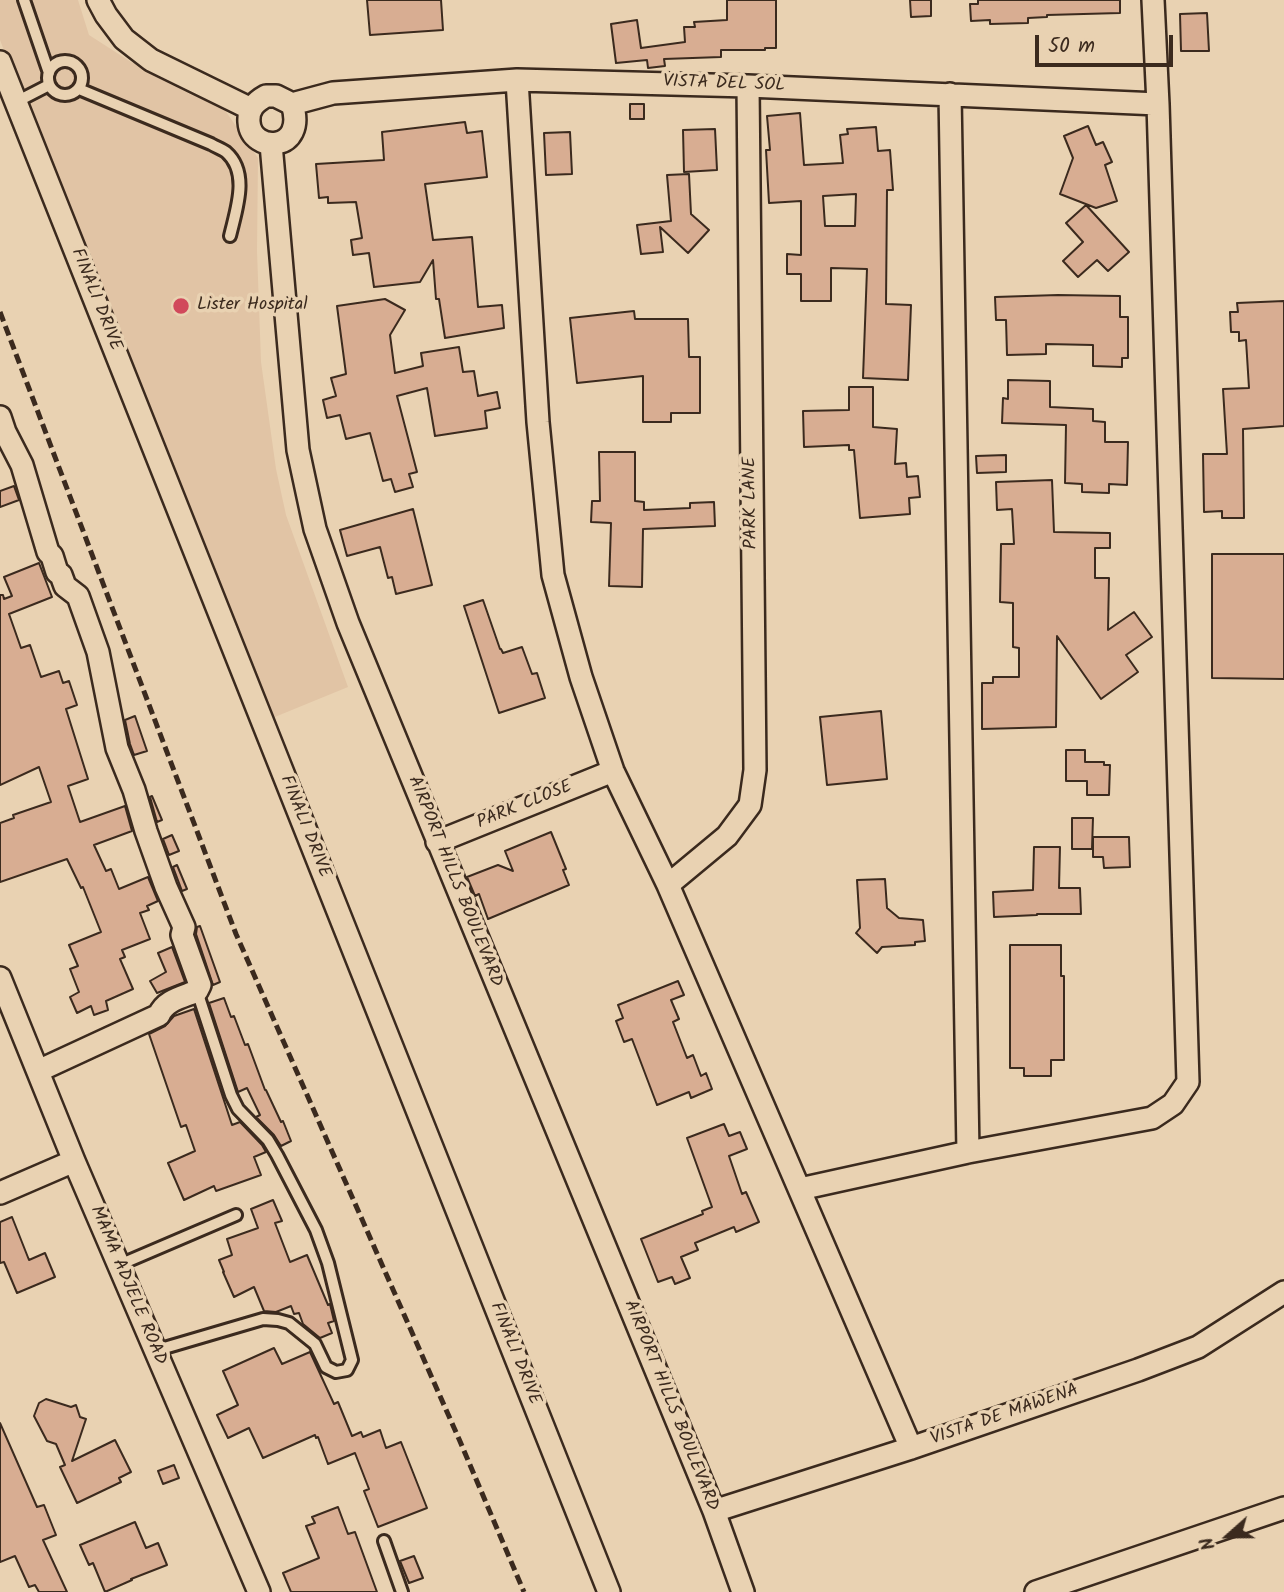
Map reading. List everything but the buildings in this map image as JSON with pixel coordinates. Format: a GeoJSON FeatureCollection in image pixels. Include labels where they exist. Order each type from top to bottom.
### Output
{"type":"FeatureCollection","features":[{"type":"Feature","properties":{"kind":"street"},"geometry":{"type":"LineString","coordinates":[[98,0],[124,38],[151,60],[251,109]]}},
{"type":"Feature","properties":{"kind":"street"},"geometry":{"type":"LineString","coordinates":[[800,1189],[968,1152],[1152,1118],[1173,1104],[1188,1082],[1153,0]]}},
{"type":"Feature","properties":{"kind":"street","name":"FINALI DRIVE"},"geometry":{"type":"LineString","coordinates":[[0,62],[609,1592]]}},
{"type":"Feature","properties":{"kind":"street"},"geometry":{"type":"LineString","coordinates":[[517,80],[538,422],[553,575],[581,677],[612,771],[668,885],[911,1448]]}},
{"type":"Feature","properties":{"kind":"street","name":"VISTA DEL SOL"},"geometry":{"type":"LineString","coordinates":[[292,104],[333,93],[517,80],[748,86],[1158,104]]}},
{"type":"Feature","properties":{"kind":"street","name":"PARK LANE"},"geometry":{"type":"LineString","coordinates":[[668,885],[727,836],[750,805],[755,770],[748,86]]}},
{"type":"Feature","properties":{"kind":"street"},"geometry":{"type":"LineString","coordinates":[[950,94],[968,1152]]}},
{"type":"Feature","properties":{"kind":"street"},"geometry":{"type":"LineString","coordinates":[[266,96],[276,96],[292,104],[296,117],[290,136],[282,142],[271,144],[254,136],[248,118],[257,101],[266,96]]}},
{"type":"Feature","properties":{"kind":"street","name":"AIRPORT HILLS BOULEVARD"},"geometry":{"type":"LineString","coordinates":[[271,144],[298,450],[315,529],[348,623],[714,1511],[743,1592]]}},
{"type":"Feature","properties":{"kind":"street"},"geometry":{"type":"LineString","coordinates":[[0,418],[22,465],[48,552],[65,586],[78,596],[94,640],[117,748],[166,887],[184,927],[182,935],[200,985],[197,991],[172,1000],[162,1007],[159,1015],[38,1071]]}},
{"type":"Feature","properties":{"kind":"street","name":"PARK CLOSE"},"geometry":{"type":"LineString","coordinates":[[437,842],[612,771]]}},
{"type":"Feature","properties":{"kind":"street","name":"MAMA ADJELE ROAD"},"geometry":{"type":"LineString","coordinates":[[0,978],[154,1351],[259,1592]]}},
{"type":"Feature","properties":{"kind":"street"},"geometry":{"type":"LineString","coordinates":[[0,1193],[74,1161]]}},
{"type":"Feature","properties":{"kind":"street","name":"VISTA DE MAWENA"},"geometry":{"type":"LineString","coordinates":[[714,1511],[911,1448],[1198,1347],[1284,1292]]}},
{"type":"Feature","properties":{"kind":"street"},"geometry":{"type":"LineString","coordinates":[[1036,1592],[1284,1508]]}},
{"type":"Feature","properties":{"kind":"lane"},"geometry":{"type":"LineString","coordinates":[[24,0],[49,73],[49,85],[57,94],[69,95],[79,89],[83,78],[79,67],[68,61],[56,63],[49,73]]}},
{"type":"Feature","properties":{"kind":"lane"},"geometry":{"type":"LineString","coordinates":[[16,102],[49,85]]}},
{"type":"Feature","properties":{"kind":"lane"},"geometry":{"type":"LineString","coordinates":[[79,89],[211,144],[226,153],[236,166],[240,194],[230,236]]}},
{"type":"Feature","properties":{"kind":"lane"},"geometry":{"type":"LineString","coordinates":[[154,1351],[263,1319],[289,1323],[315,1344],[326,1367],[336,1372],[347,1370],[352,1360],[324,1248],[273,1147],[238,1110],[197,991]]}},
{"type":"Feature","properties":{"kind":"lane"},"geometry":{"type":"LineString","coordinates":[[119,1265],[236,1215]]}},
{"type":"Feature","properties":{"kind":"lane"},"geometry":{"type":"LineString","coordinates":[[384,1541],[402,1592]]}},
{"type":"Feature","properties":{"kind":"shaded area","name":"Lister Hospital"},"geometry":{"type":"Polygon","coordinates":[[[0,0],[78,0],[89,35],[131,62],[220,103],[258,158],[257,251],[261,362],[276,469],[286,515],[348,687],[265,721],[0,40],[0,0]]]}},
{"type":"Feature","properties":{"kind":"railway"},"geometry":{"type":"LineString","coordinates":[[0,312],[236,934],[524,1592]]}},
{"type":"Feature","properties":{"kind":"place","name":"Lister Hospital"},"geometry":{"type":"Point","coordinates":[181,306]}}]}
